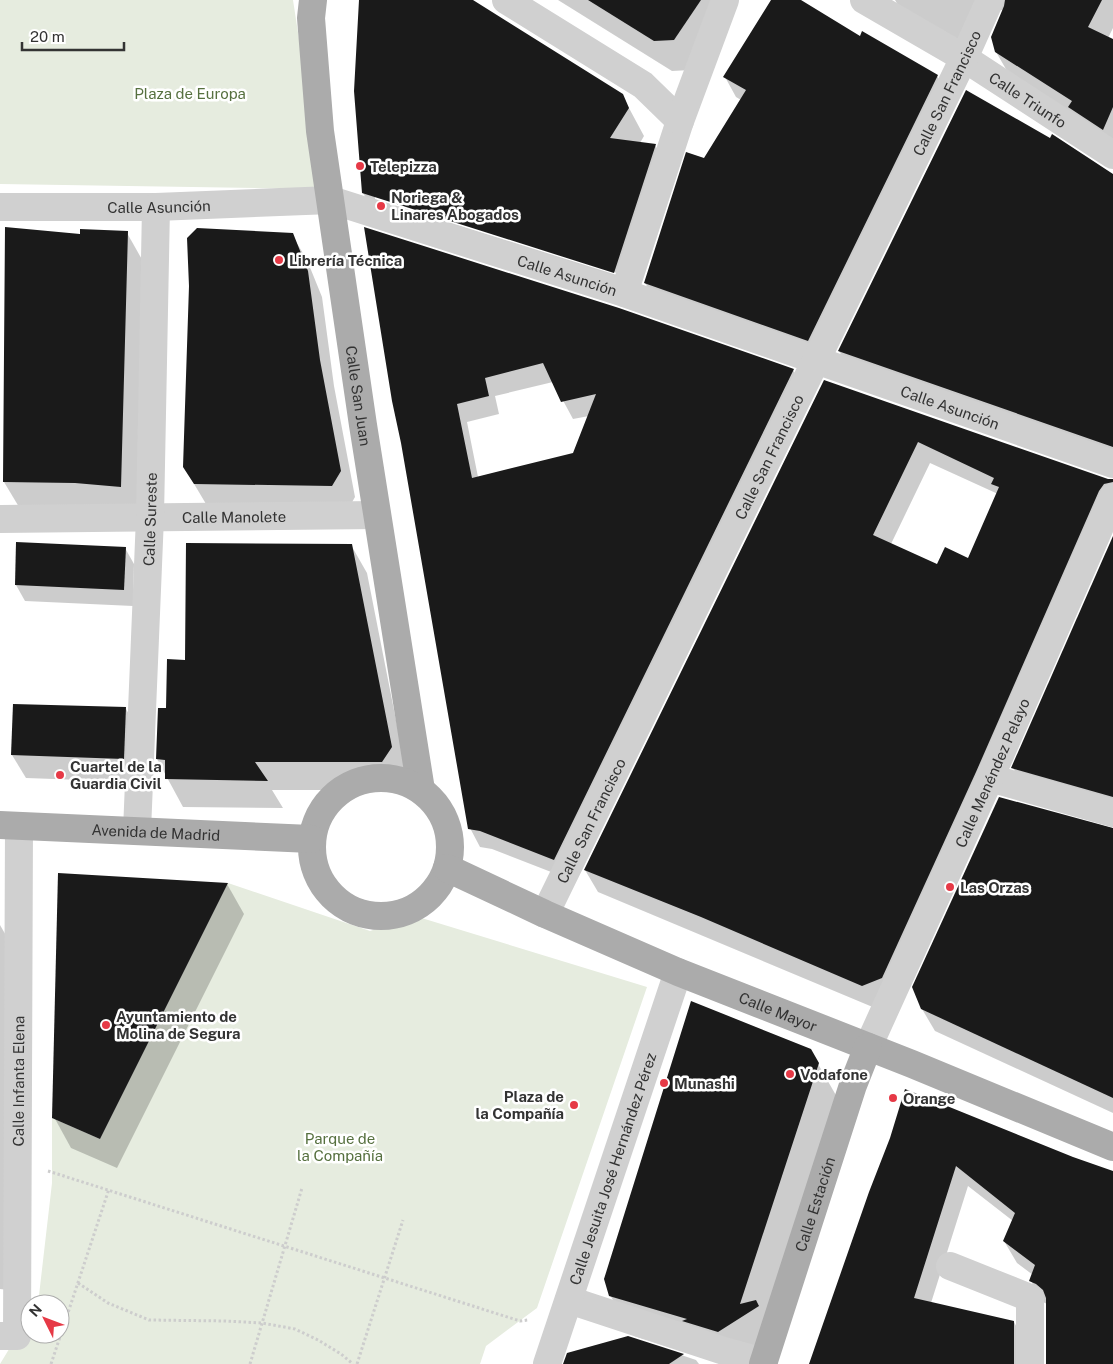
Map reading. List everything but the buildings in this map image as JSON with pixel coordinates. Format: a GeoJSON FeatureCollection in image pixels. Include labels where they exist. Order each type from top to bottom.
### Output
{"type":"FeatureCollection","features":[{"type":"Feature","properties":{"kind":"main road","name":"Calle San Juan"},"geometry":{"type":"LineString","coordinates":[[314,0],[311,18],[320,122],[377,515],[421,790]]}},
{"type":"Feature","properties":{"kind":"main road"},"geometry":{"type":"LineString","coordinates":[[364,779],[399,780],[421,790],[443,816],[450,839],[447,868],[434,891],[412,908],[390,916],[363,914],[341,904],[322,885],[313,863],[311,839],[320,812],[343,789],[364,779]]}},
{"type":"Feature","properties":{"kind":"main road","name":"Avenida de Madrid"},"geometry":{"type":"LineString","coordinates":[[10,825],[311,839]]}},
{"type":"Feature","properties":{"kind":"main road","name":"Calle Mayor"},"geometry":{"type":"LineString","coordinates":[[447,868],[545,914],[678,972],[940,1075],[1113,1148]]}},
{"type":"Feature","properties":{"kind":"main road","name":"Calle Estación"},"geometry":{"type":"LineString","coordinates":[[763,1363],[853,1085],[868,1047]]}},
{"type":"Feature","properties":{"kind":"street"},"geometry":{"type":"LineString","coordinates":[[506,0],[643,85],[680,121]]}},
{"type":"Feature","properties":{"kind":"street"},"geometry":{"type":"LineString","coordinates":[[624,293],[680,121],[725,0]]}},
{"type":"Feature","properties":{"kind":"street","name":"Calle Triunfo"},"geometry":{"type":"LineString","coordinates":[[864,0],[964,58],[1113,155]]}},
{"type":"Feature","properties":{"kind":"street","name":"Calle San Francisco"},"geometry":{"type":"LineString","coordinates":[[545,914],[964,58],[990,0]]}},
{"type":"Feature","properties":{"kind":"street","name":"Calle Asunción"},"geometry":{"type":"LineString","coordinates":[[0,207],[156,207],[332,200],[624,293],[1113,464]]}},
{"type":"Feature","properties":{"kind":"street","name":"Calle Sureste"},"geometry":{"type":"LineString","coordinates":[[137,831],[150,518],[156,207]]}},
{"type":"Feature","properties":{"kind":"street","name":"Calle Menéndez Pelayo"},"geometry":{"type":"LineString","coordinates":[[868,1047],[990,778],[1113,497]]}},
{"type":"Feature","properties":{"kind":"street","name":"Calle Manolete"},"geometry":{"type":"LineString","coordinates":[[0,519],[377,515]]}},
{"type":"Feature","properties":{"kind":"street"},"geometry":{"type":"LineString","coordinates":[[990,778],[1113,813]]}},
{"type":"Feature","properties":{"kind":"street","name":"Calle Infanta Elena"},"geometry":{"type":"LineString","coordinates":[[8,1336],[12,1176],[9,1003],[10,825]]}},
{"type":"Feature","properties":{"kind":"street","name":"Calle Jesuita José Hernández Pérez"},"geometry":{"type":"LineString","coordinates":[[547,1364],[678,972]]}},
{"type":"Feature","properties":{"kind":"street"},"geometry":{"type":"LineString","coordinates":[[950,1266],[1030,1298],[1030,1364]]}},
{"type":"Feature","properties":{"kind":"street"},"geometry":{"type":"LineString","coordinates":[[566,1309],[763,1363]]}},
{"type":"Feature","properties":{"kind":"path"},"geometry":{"type":"LineString","coordinates":[[12,1176],[53,1171],[520,1321],[566,1309]]}},
{"type":"Feature","properties":{"kind":"path"},"geometry":{"type":"LineString","coordinates":[[250,1364],[302,1188]]}},
{"type":"Feature","properties":{"kind":"path"},"geometry":{"type":"LineString","coordinates":[[51,1364],[109,1190]]}},
{"type":"Feature","properties":{"kind":"path"},"geometry":{"type":"LineString","coordinates":[[357,1364],[402,1220]]}},
{"type":"Feature","properties":{"kind":"path"},"geometry":{"type":"LineString","coordinates":[[78,1283],[108,1303],[149,1320],[262,1323],[295,1329],[318,1340],[353,1364]]}},
{"type":"Feature","properties":{"kind":"green space","name":"Plaza de Europa"},"geometry":{"type":"Polygon","coordinates":[[[0,0],[293,0],[322,189],[0,184],[0,0]]]}},
{"type":"Feature","properties":{"kind":"green space","name":"Parque de la Compañía"},"geometry":{"type":"Polygon","coordinates":[[[228,883],[370,931],[415,916],[647,987],[537,1308],[486,1346],[480,1364],[0,1364],[17,1336],[20,1336],[20,1344],[70,1344],[70,1294],[39,1294],[52,1183],[52,1118],[100,1139],[228,883]]]}},
{"type":"Feature","properties":{"kind":"place","name":"Telepizza"},"geometry":{"type":"Point","coordinates":[360,166]}},
{"type":"Feature","properties":{"kind":"place","name":"Noriega & Linares Abogados"},"geometry":{"type":"Point","coordinates":[381,206]}},
{"type":"Feature","properties":{"kind":"place","name":"Librería Técnica"},"geometry":{"type":"Point","coordinates":[279,260]}},
{"type":"Feature","properties":{"kind":"place","name":"Cuartel de la Guardia Civil"},"geometry":{"type":"Point","coordinates":[60,775]}},
{"type":"Feature","properties":{"kind":"place","name":"Las Orzas"},"geometry":{"type":"Point","coordinates":[950,887]}},
{"type":"Feature","properties":{"kind":"place","name":"Ayuntamiento de Molina de Segura"},"geometry":{"type":"Point","coordinates":[106,1025]}},
{"type":"Feature","properties":{"kind":"place","name":"Vodafone"},"geometry":{"type":"Point","coordinates":[790,1074]}},
{"type":"Feature","properties":{"kind":"place","name":"Munashi"},"geometry":{"type":"Point","coordinates":[664,1083]}},
{"type":"Feature","properties":{"kind":"place","name":"Orange"},"geometry":{"type":"Point","coordinates":[893,1098]}},
{"type":"Feature","properties":{"kind":"place","name":"Plaza de la Compañía"},"geometry":{"type":"Point","coordinates":[574,1105]}}]}
